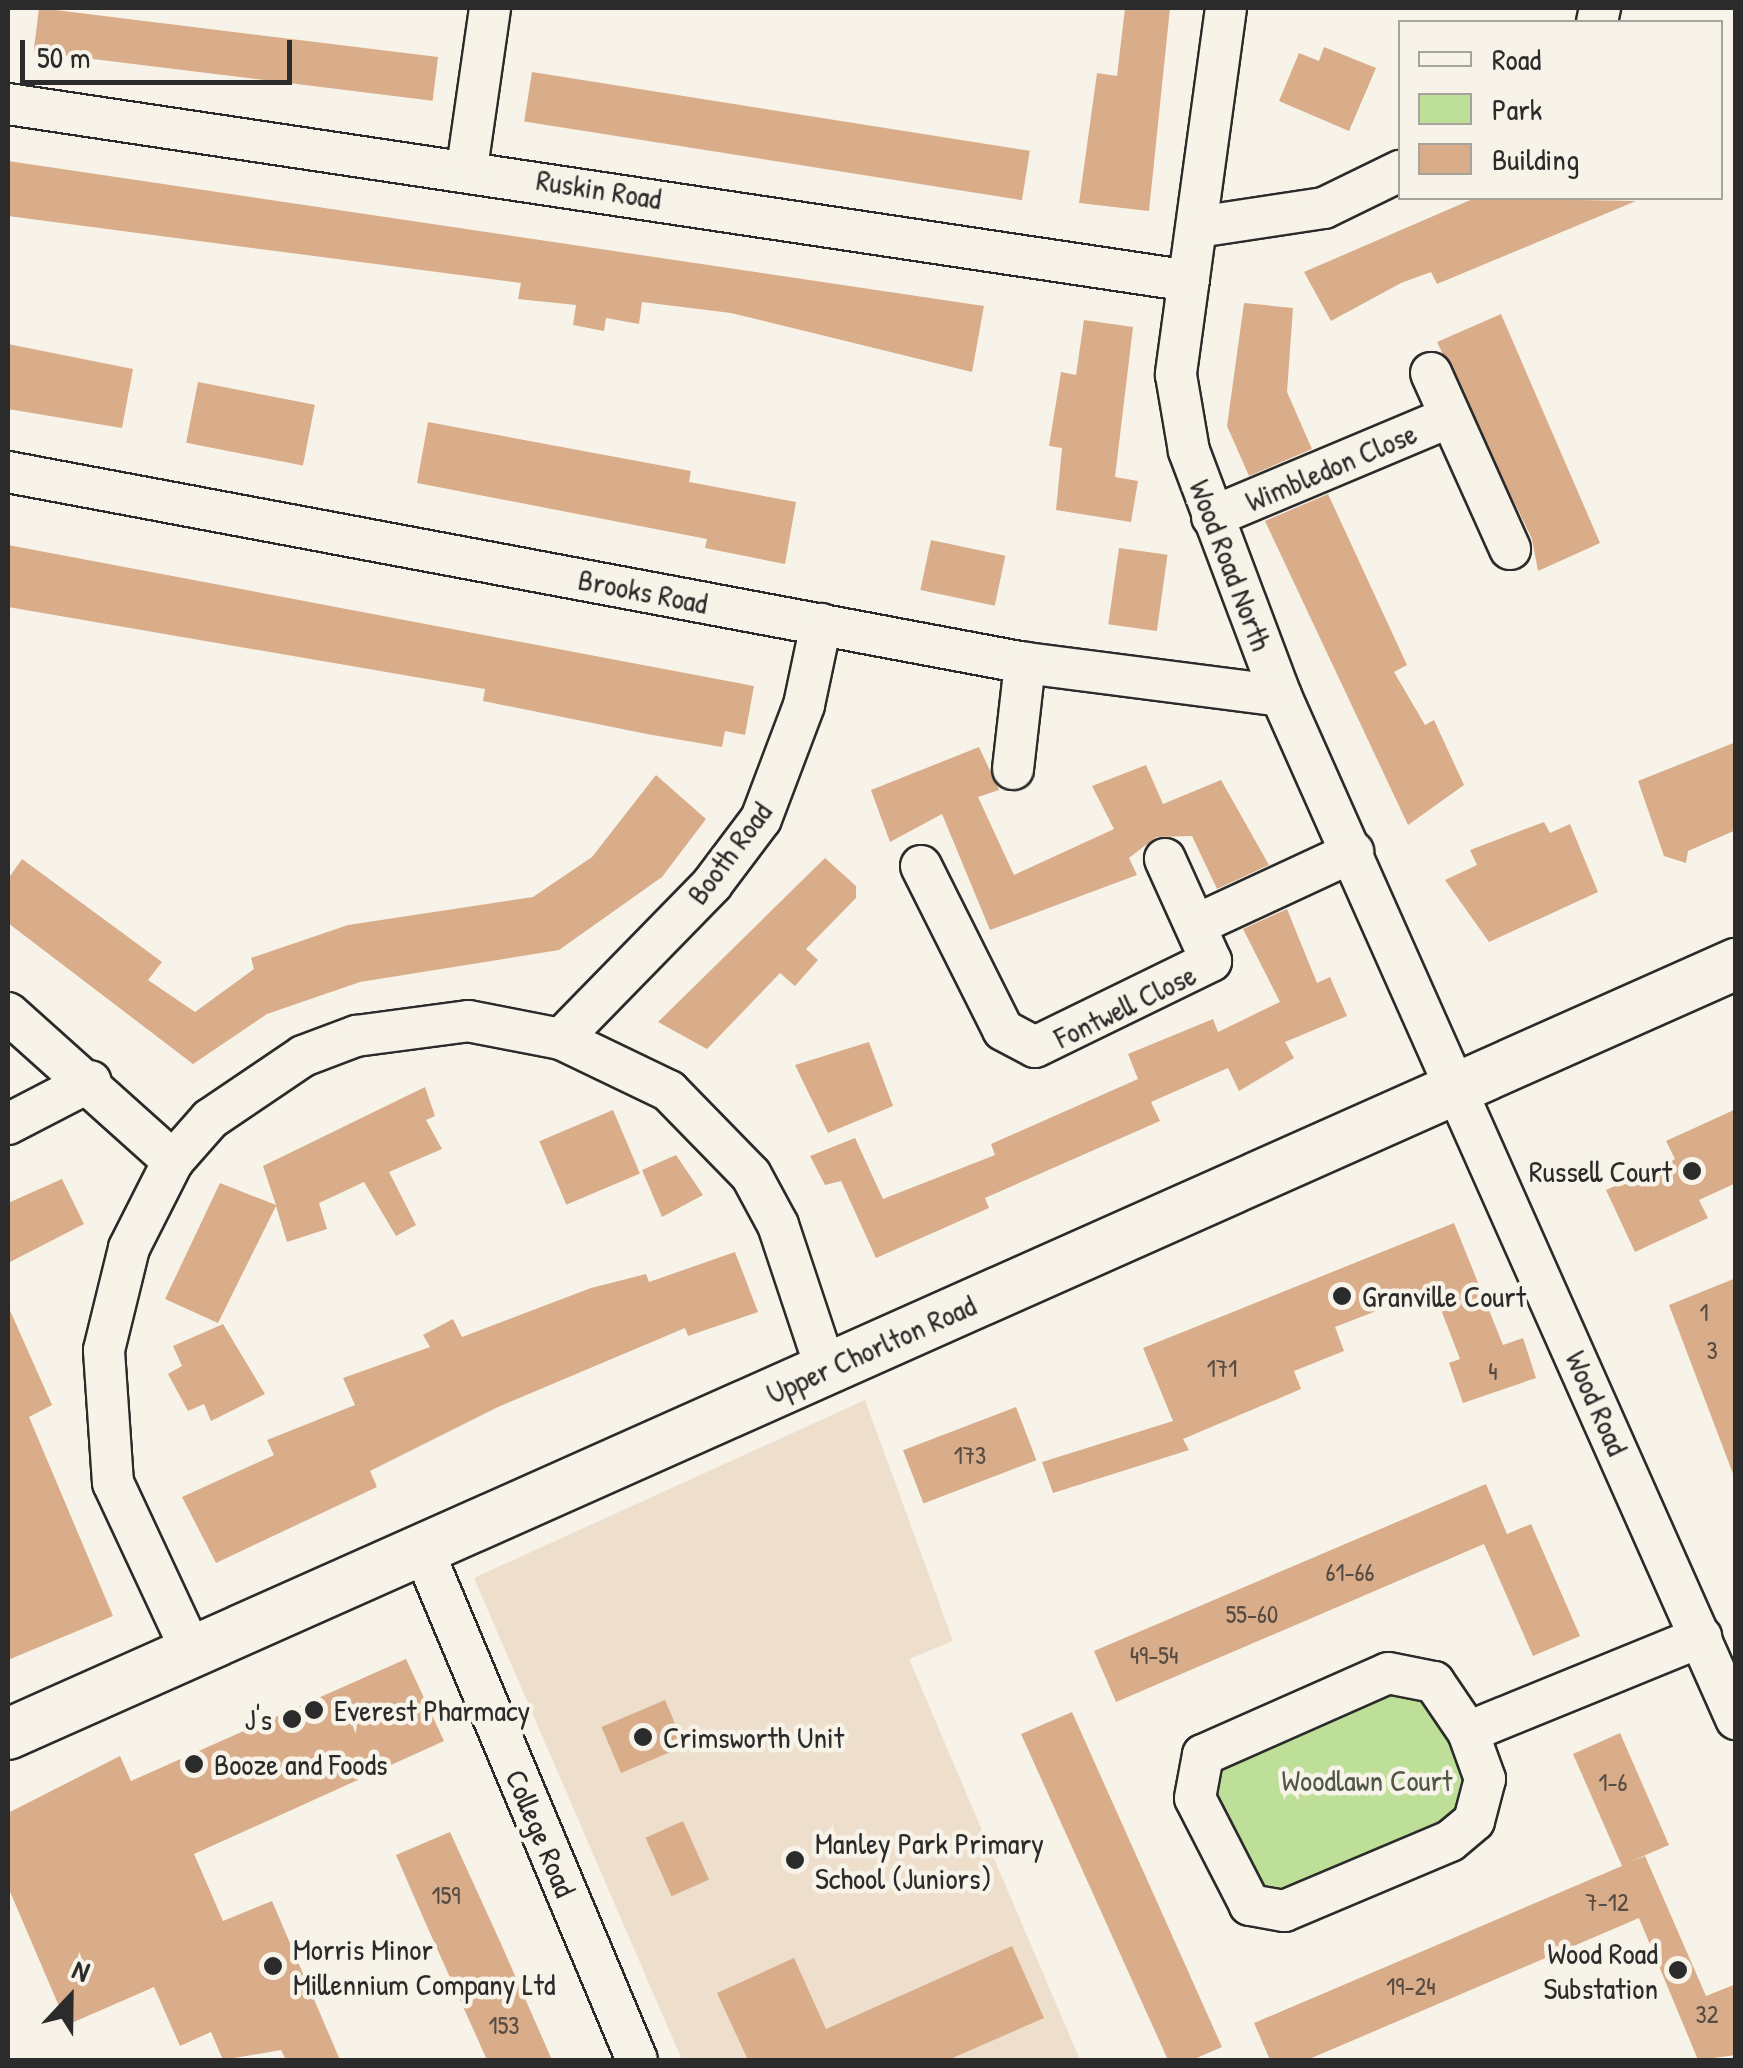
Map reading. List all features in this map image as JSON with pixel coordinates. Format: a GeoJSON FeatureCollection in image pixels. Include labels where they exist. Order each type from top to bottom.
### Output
{"type":"FeatureCollection","features":[{"type":"Feature","properties":{"kind":"main road","name":"Upper Chorlton Road"},"geometry":{"type":"LineString","coordinates":[[8,1734],[1736,964]]}},
{"type":"Feature","properties":{"kind":"street"},"geometry":{"type":"LineString","coordinates":[[467,168],[490,8]]}},
{"type":"Feature","properties":{"kind":"street","name":"Wood Road North"},"geometry":{"type":"LineString","coordinates":[[1226,8],[1189,281],[1178,410],[1212,517],[1280,696],[1458,1088]]}},
{"type":"Feature","properties":{"kind":"street","name":"Ruskin Road"},"geometry":{"type":"LineString","coordinates":[[8,104],[467,168],[1189,281]]}},
{"type":"Feature","properties":{"kind":"street"},"geometry":{"type":"LineString","coordinates":[[1198,227],[1324,208],[1398,172]]}},
{"type":"Feature","properties":{"kind":"street","name":"Wimbledon Close"},"geometry":{"type":"LineString","coordinates":[[1431,373],[1510,549]]}},
{"type":"Feature","properties":{"kind":"street","name":"Wimbledon Close"},"geometry":{"type":"LineString","coordinates":[[1212,517],[1450,416]]}},
{"type":"Feature","properties":{"kind":"street","name":"Brooks Road"},"geometry":{"type":"LineString","coordinates":[[8,472],[1025,663],[1280,696]]}},
{"type":"Feature","properties":{"kind":"street","name":"Booth Road"},"geometry":{"type":"LineString","coordinates":[[561,1039],[712,884],[761,819],[804,705],[821,624]]}},
{"type":"Feature","properties":{"kind":"street"},"geometry":{"type":"LineString","coordinates":[[1013,769],[1025,663]]}},
{"type":"Feature","properties":{"kind":"street","name":"Fontwell Close"},"geometry":{"type":"LineString","coordinates":[[1200,923],[1353,852]]}},
{"type":"Feature","properties":{"kind":"street","name":"Fontwell Close"},"geometry":{"type":"LineString","coordinates":[[921,866],[1003,1030],[1035,1047],[1204,970],[1212,950],[1165,859]]}},
{"type":"Feature","properties":{"kind":"street"},"geometry":{"type":"LineString","coordinates":[[8,1013],[91,1081],[174,1161]]}},
{"type":"Feature","properties":{"kind":"street"},"geometry":{"type":"LineString","coordinates":[[192,1650],[113,1484],[101,1411],[114,1299],[174,1161],[258,1086],[356,1036],[468,1021],[561,1039],[668,1091],[751,1175],[778,1226],[826,1369]]}},
{"type":"Feature","properties":{"kind":"street"},"geometry":{"type":"LineString","coordinates":[[8,1124],[91,1081]]}},
{"type":"Feature","properties":{"kind":"street","name":"Wood Road"},"geometry":{"type":"LineString","coordinates":[[1458,1088],[1736,1719]]}},
{"type":"Feature","properties":{"kind":"street","name":"College Road"},"geometry":{"type":"LineString","coordinates":[[423,1550],[638,2060]]}},
{"type":"Feature","properties":{"kind":"street"},"geometry":{"type":"LineString","coordinates":[[1468,1732],[1701,1637]]}},
{"type":"Feature","properties":{"kind":"street"},"geometry":{"type":"LineString","coordinates":[[1388,1673],[1434,1682],[1468,1732],[1485,1778],[1466,1832],[1284,1910],[1262,1910],[1240,1895],[1195,1798],[1197,1766],[1212,1748],[1388,1673]]}},
{"type":"Feature","properties":{"kind":"shaded area","name":"Manley Park Primary School (Juniors)"},"geometry":{"type":"Polygon","coordinates":[[[865,1400],[953,1641],[909,1659],[1080,2060],[682,2060],[474,1578],[865,1400]]]}},
{"type":"Feature","properties":{"kind":"green space","name":"Woodlawn Court"},"geometry":{"type":"Polygon","coordinates":[[[1398,1685],[1431,1696],[1468,1776],[1460,1815],[1292,1894],[1262,1890],[1212,1803],[1215,1774],[1398,1685]]]}},
{"type":"Feature","properties":{"kind":"building"},"geometry":{"type":"Polygon","coordinates":[[[39,8],[438,57],[433,101],[34,52],[39,8]]]}},
{"type":"Feature","properties":{"kind":"building"},"geometry":{"type":"Polygon","coordinates":[[[1125,8],[1170,8],[1149,211],[1079,203],[1097,73],[1117,76],[1125,8]]]}},
{"type":"Feature","properties":{"kind":"building"},"geometry":{"type":"Polygon","coordinates":[[[1324,47],[1376,68],[1349,131],[1279,101],[1299,53],[1319,61],[1324,47]]]}},
{"type":"Feature","properties":{"kind":"building"},"geometry":{"type":"Polygon","coordinates":[[[532,72],[1030,151],[1022,200],[524,121],[532,72]]]}},
{"type":"Feature","properties":{"kind":"building"},"geometry":{"type":"Polygon","coordinates":[[[8,161],[984,306],[972,372],[731,313],[642,302],[639,324],[606,318],[604,331],[573,325],[576,305],[518,299],[521,283],[8,216],[8,161]]]}},
{"type":"Feature","properties":{"kind":"building"},"geometry":{"type":"Polygon","coordinates":[[[1470,200],[1636,201],[1437,284],[1431,272],[1401,283],[1331,321],[1304,272],[1470,200]]]}},
{"type":"Feature","properties":{"kind":"building"},"geometry":{"type":"Polygon","coordinates":[[[1244,303],[1293,308],[1287,392],[1312,449],[1249,476],[1227,426],[1244,303]]]}},
{"type":"Feature","properties":{"kind":"building"},"geometry":{"type":"Polygon","coordinates":[[[1501,314],[1600,543],[1538,571],[1532,539],[1437,342],[1501,314]]]}},
{"type":"Feature","properties":{"kind":"building"},"geometry":{"type":"Polygon","coordinates":[[[1084,320],[1133,327],[1115,477],[1138,481],[1131,522],[1056,510],[1062,448],[1049,446],[1061,372],[1076,375],[1084,320]]]}},
{"type":"Feature","properties":{"kind":"building"},"geometry":{"type":"Polygon","coordinates":[[[8,344],[133,369],[122,428],[8,409],[8,344]]]}},
{"type":"Feature","properties":{"kind":"building"},"geometry":{"type":"Polygon","coordinates":[[[198,382],[315,405],[303,466],[186,443],[198,382]]]}},
{"type":"Feature","properties":{"kind":"building"},"geometry":{"type":"Polygon","coordinates":[[[428,422],[691,471],[689,482],[796,502],[785,564],[705,548],[707,539],[417,483],[428,422]]]}},
{"type":"Feature","properties":{"kind":"building"},"geometry":{"type":"Polygon","coordinates":[[[1328,494],[1407,665],[1394,672],[1425,725],[1434,720],[1464,785],[1408,825],[1265,521],[1328,494]]]}},
{"type":"Feature","properties":{"kind":"building"},"geometry":{"type":"Polygon","coordinates":[[[931,540],[1005,556],[995,606],[920,590],[931,540]]]}},
{"type":"Feature","properties":{"kind":"building"},"geometry":{"type":"Polygon","coordinates":[[[8,545],[754,686],[745,735],[725,731],[722,747],[647,734],[483,701],[485,689],[8,607],[8,545]]]}},
{"type":"Feature","properties":{"kind":"building"},"geometry":{"type":"Polygon","coordinates":[[[1119,548],[1168,555],[1157,631],[1108,624],[1119,548]]]}},
{"type":"Feature","properties":{"kind":"building"},"geometry":{"type":"Polygon","coordinates":[[[1736,742],[1736,830],[1688,851],[1686,863],[1664,856],[1638,781],[1736,742]]]}},
{"type":"Feature","properties":{"kind":"building"},"geometry":{"type":"Polygon","coordinates":[[[979,747],[999,790],[978,797],[1014,875],[1114,829],[1092,786],[1146,765],[1163,804],[1221,780],[1269,865],[1217,889],[1192,836],[1156,837],[1129,858],[1137,875],[990,930],[942,814],[890,842],[871,790],[979,747]]]}},
{"type":"Feature","properties":{"kind":"building"},"geometry":{"type":"Polygon","coordinates":[[[656,775],[706,819],[662,877],[559,950],[360,982],[267,1014],[193,1064],[8,923],[8,879],[22,859],[162,962],[148,980],[195,1012],[254,969],[251,958],[348,925],[533,897],[592,857],[656,775]]]}},
{"type":"Feature","properties":{"kind":"building"},"geometry":{"type":"Polygon","coordinates":[[[1544,822],[1550,833],[1570,824],[1598,892],[1489,942],[1445,880],[1477,865],[1470,850],[1544,822]]]}},
{"type":"Feature","properties":{"kind":"building"},"geometry":{"type":"Polygon","coordinates":[[[825,858],[856,886],[856,898],[806,949],[818,960],[795,986],[780,973],[707,1049],[658,1022],[825,858]]]}},
{"type":"Feature","properties":{"kind":"building"},"geometry":{"type":"Polygon","coordinates":[[[1287,909],[1317,983],[1330,977],[1347,1016],[1285,1042],[1294,1058],[1239,1091],[1228,1068],[1151,1102],[1160,1121],[985,1198],[989,1208],[876,1258],[841,1181],[825,1185],[810,1156],[855,1138],[883,1199],[995,1155],[991,1144],[1138,1079],[1128,1054],[1213,1019],[1218,1032],[1280,1002],[1243,929],[1287,909]]]}},
{"type":"Feature","properties":{"kind":"building"},"geometry":{"type":"Polygon","coordinates":[[[869,1042],[893,1106],[828,1133],[795,1065],[869,1042]]]}},
{"type":"Feature","properties":{"kind":"building"},"geometry":{"type":"Polygon","coordinates":[[[425,1087],[435,1116],[426,1120],[442,1149],[389,1172],[416,1225],[396,1236],[364,1182],[319,1203],[327,1229],[287,1242],[276,1206],[218,1323],[165,1299],[220,1183],[276,1205],[263,1166],[425,1087]]]}},
{"type":"Feature","properties":{"kind":"building","name":"Russell Court"},"geometry":{"type":"Polygon","coordinates":[[[1736,1109],[1736,1183],[1699,1200],[1708,1218],[1635,1252],[1606,1190],[1675,1159],[1666,1141],[1736,1109]]]}},
{"type":"Feature","properties":{"kind":"building"},"geometry":{"type":"Polygon","coordinates":[[[613,1110],[640,1174],[566,1205],[539,1141],[613,1110]]]}},
{"type":"Feature","properties":{"kind":"building"},"geometry":{"type":"Polygon","coordinates":[[[676,1155],[703,1195],[662,1217],[642,1170],[676,1155]]]}},
{"type":"Feature","properties":{"kind":"building"},"geometry":{"type":"Polygon","coordinates":[[[62,1179],[84,1224],[8,1263],[8,1203],[62,1179]]]}},
{"type":"Feature","properties":{"kind":"building"},"geometry":{"type":"Polygon","coordinates":[[[1454,1223],[1503,1345],[1523,1338],[1536,1378],[1463,1403],[1449,1363],[1460,1359],[1433,1289],[1335,1327],[1344,1351],[1294,1371],[1301,1389],[1183,1439],[1189,1450],[1053,1493],[1042,1462],[1173,1421],[1143,1348],[1454,1223]]]}},
{"type":"Feature","properties":{"kind":"building"},"geometry":{"type":"Polygon","coordinates":[[[735,1252],[758,1312],[688,1336],[685,1328],[498,1407],[370,1471],[377,1487],[216,1563],[182,1497],[274,1455],[267,1440],[355,1405],[343,1378],[430,1347],[423,1335],[453,1319],[462,1337],[591,1288],[646,1274],[649,1282],[735,1252]]]}},
{"type":"Feature","properties":{"kind":"building"},"geometry":{"type":"Polygon","coordinates":[[[1736,1278],[1736,1479],[1735,1479],[1669,1305],[1736,1278]]]}},
{"type":"Feature","properties":{"kind":"building"},"geometry":{"type":"Polygon","coordinates":[[[8,1306],[52,1405],[29,1417],[113,1616],[8,1660],[8,1306]]]}},
{"type":"Feature","properties":{"kind":"building"},"geometry":{"type":"Polygon","coordinates":[[[223,1324],[265,1394],[211,1421],[204,1404],[188,1411],[168,1374],[182,1366],[173,1346],[223,1324]]]}},
{"type":"Feature","properties":{"kind":"building"},"geometry":{"type":"Polygon","coordinates":[[[1016,1407],[1036,1460],[923,1504],[903,1450],[1016,1407]]]}},
{"type":"Feature","properties":{"kind":"building"},"geometry":{"type":"Polygon","coordinates":[[[1486,1484],[1507,1534],[1531,1524],[1580,1636],[1533,1656],[1484,1544],[1116,1702],[1094,1651],[1486,1484]]]}},
{"type":"Feature","properties":{"kind":"building"},"geometry":{"type":"Polygon","coordinates":[[[406,1659],[444,1741],[194,1854],[223,1921],[272,1901],[340,2060],[286,2060],[281,2050],[223,2060],[211,2032],[180,2046],[154,1987],[67,2025],[8,1887],[8,1813],[120,1756],[131,1781],[406,1659]]]}},
{"type":"Feature","properties":{"kind":"building","name":"Crimsworth Unit"},"geometry":{"type":"Polygon","coordinates":[[[665,1700],[685,1746],[621,1773],[601,1727],[665,1700]]]}},
{"type":"Feature","properties":{"kind":"building"},"geometry":{"type":"Polygon","coordinates":[[[1072,1712],[1222,2047],[1192,2060],[1168,2060],[1021,1734],[1072,1712]]]}},
{"type":"Feature","properties":{"kind":"building"},"geometry":{"type":"Polygon","coordinates":[[[1620,1733],[1669,1845],[1627,1863],[1645,1856],[1706,1996],[1736,1984],[1736,2055],[1698,2060],[1639,1918],[1307,2060],[1270,2060],[1254,2023],[1622,1866],[1573,1754],[1620,1733]]]}},
{"type":"Feature","properties":{"kind":"building"},"geometry":{"type":"Polygon","coordinates":[[[683,1821],[709,1879],[672,1896],[646,1838],[683,1821]]]}},
{"type":"Feature","properties":{"kind":"building"},"geometry":{"type":"Polygon","coordinates":[[[450,1832],[552,2060],[487,2060],[426,1924],[396,1855],[450,1832]]]}},
{"type":"Feature","properties":{"kind":"building"},"geometry":{"type":"Polygon","coordinates":[[[1012,1946],[1044,2018],[948,2060],[748,2060],[717,1993],[794,1958],[826,2029],[1012,1946]]]}},
{"type":"Feature","properties":{"kind":"place","name":"Russell Court"},"geometry":{"type":"Point","coordinates":[1692,1171]}},
{"type":"Feature","properties":{"kind":"place","name":"Granville Court"},"geometry":{"type":"Point","coordinates":[1342,1296]}},
{"type":"Feature","properties":{"kind":"place","name":"Everest Pharmacy"},"geometry":{"type":"Point","coordinates":[314,1710]}},
{"type":"Feature","properties":{"kind":"place","name":"J's"},"geometry":{"type":"Point","coordinates":[292,1719]}},
{"type":"Feature","properties":{"kind":"place","name":"Crimsworth Unit"},"geometry":{"type":"Point","coordinates":[643,1737]}},
{"type":"Feature","properties":{"kind":"place","name":"Booze and Foods"},"geometry":{"type":"Point","coordinates":[194,1764]}},
{"type":"Feature","properties":{"kind":"place","name":"Manley Park Primary School (Juniors)"},"geometry":{"type":"Point","coordinates":[795,1860]}},
{"type":"Feature","properties":{"kind":"place","name":"Morris Minor Millennium Company Ltd"},"geometry":{"type":"Point","coordinates":[273,1966]}},
{"type":"Feature","properties":{"kind":"place","name":"Wood Road Substation"},"geometry":{"type":"Point","coordinates":[1678,1970]}}]}
